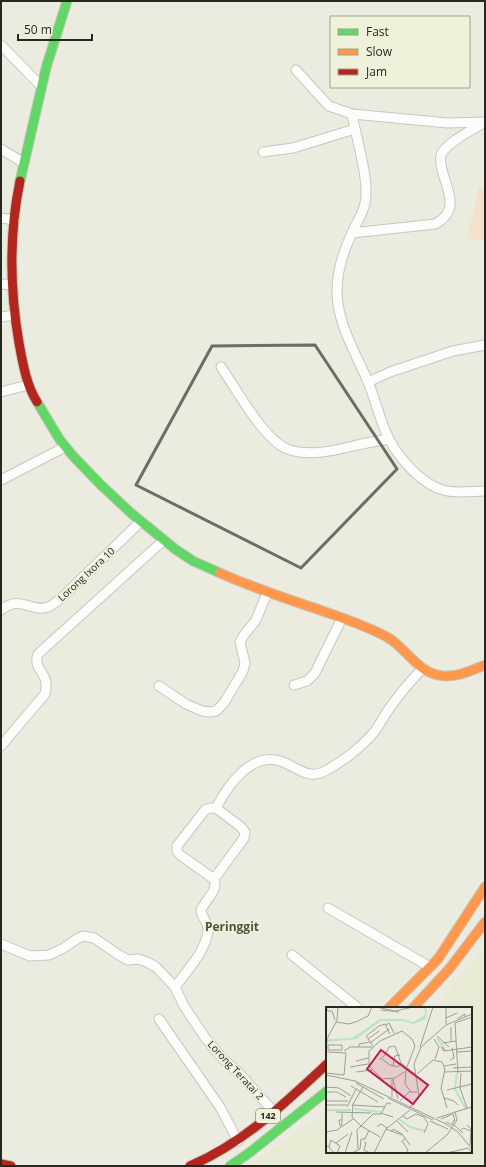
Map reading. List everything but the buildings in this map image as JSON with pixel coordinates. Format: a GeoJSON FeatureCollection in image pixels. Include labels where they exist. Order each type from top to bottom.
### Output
{"type":"FeatureCollection","features":[{"type":"Feature","properties":{"kind":"main road"},"geometry":{"type":"LineString","coordinates":[[66,1],[53,40],[41,86],[17,197],[13,241],[12,285],[22,361],[28,385],[43,413],[65,447],[88,473],[118,502],[164,540],[194,561],[268,593],[342,618],[385,636],[405,650],[423,668],[435,675],[447,677],[458,675],[485,665]]}},
{"type":"Feature","properties":{"kind":"main road"},"geometry":{"type":"LineString","coordinates":[[390,1007],[438,959],[485,887]]}},
{"type":"Feature","properties":{"kind":"main road"},"geometry":{"type":"LineString","coordinates":[[414,1007],[450,968],[485,922]]}},
{"type":"Feature","properties":{"kind":"main road","name":"142"},"geometry":{"type":"LineString","coordinates":[[190,1166],[204,1161],[238,1141],[274,1112],[326,1065]]}},
{"type":"Feature","properties":{"kind":"main road","name":"142"},"geometry":{"type":"LineString","coordinates":[[230,1166],[249,1153],[326,1092]]}},
{"type":"Feature","properties":{"kind":"main road"},"geometry":{"type":"LineString","coordinates":[[1,1164],[11,1166]]}},
{"type":"Feature","properties":{"kind":"street"},"geometry":{"type":"LineString","coordinates":[[1,45],[41,86]]}},
{"type":"Feature","properties":{"kind":"street"},"geometry":{"type":"LineString","coordinates":[[296,70],[330,106],[352,114],[448,123],[485,122]]}},
{"type":"Feature","properties":{"kind":"street"},"geometry":{"type":"LineString","coordinates":[[352,114],[366,192],[365,203],[360,218],[342,254],[338,273],[337,293],[344,329],[368,382],[389,439],[404,462],[416,474],[442,490],[456,492],[485,491]]}},
{"type":"Feature","properties":{"kind":"street"},"geometry":{"type":"LineString","coordinates":[[352,233],[435,224],[444,220],[450,210],[451,201],[441,165],[441,155],[453,142],[485,122]]}},
{"type":"Feature","properties":{"kind":"street"},"geometry":{"type":"LineString","coordinates":[[263,152],[293,148],[355,129]]}},
{"type":"Feature","properties":{"kind":"street"},"geometry":{"type":"LineString","coordinates":[[1,149],[24,163]]}},
{"type":"Feature","properties":{"kind":"street"},"geometry":{"type":"LineString","coordinates":[[1,218],[15,220]]}},
{"type":"Feature","properties":{"kind":"street"},"geometry":{"type":"LineString","coordinates":[[1,284],[12,285]]}},
{"type":"Feature","properties":{"kind":"street"},"geometry":{"type":"LineString","coordinates":[[1,317],[15,315]]}},
{"type":"Feature","properties":{"kind":"street"},"geometry":{"type":"LineString","coordinates":[[368,382],[390,372],[453,351],[485,345]]}},
{"type":"Feature","properties":{"kind":"street"},"geometry":{"type":"LineString","coordinates":[[221,367],[265,432],[276,442],[289,450],[301,452],[337,450],[389,439]]}},
{"type":"Feature","properties":{"kind":"street"},"geometry":{"type":"LineString","coordinates":[[1,392],[28,385]]}},
{"type":"Feature","properties":{"kind":"street"},"geometry":{"type":"LineString","coordinates":[[1,480],[65,447]]}},
{"type":"Feature","properties":{"kind":"street","name":"Lorong Ixora 10"},"geometry":{"type":"LineString","coordinates":[[1,610],[6,606],[19,602],[36,608],[48,607],[67,593],[141,521]]}},
{"type":"Feature","properties":{"kind":"street"},"geometry":{"type":"LineString","coordinates":[[1,746],[45,694],[47,686],[46,679],[36,661],[38,654],[164,540]]}},
{"type":"Feature","properties":{"kind":"street"},"geometry":{"type":"LineString","coordinates":[[159,686],[186,704],[202,711],[216,711],[224,703],[243,672],[245,663],[240,642],[256,620],[268,593]]}},
{"type":"Feature","properties":{"kind":"street"},"geometry":{"type":"LineString","coordinates":[[294,685],[307,681],[315,673],[342,618]]}},
{"type":"Feature","properties":{"kind":"street"},"geometry":{"type":"LineString","coordinates":[[216,808],[227,789],[235,780],[257,762],[272,759],[282,761],[305,773],[313,775],[320,774],[332,766],[366,742],[395,701],[423,668]]}},
{"type":"Feature","properties":{"kind":"street"},"geometry":{"type":"LineString","coordinates":[[175,987],[203,946],[208,930],[200,910],[214,890],[216,882],[214,879],[180,855],[177,846],[205,810],[210,808],[216,808],[241,827],[244,832],[244,838],[240,845],[214,879]]}},
{"type":"Feature","properties":{"kind":"street"},"geometry":{"type":"LineString","coordinates":[[328,908],[430,966]]}},
{"type":"Feature","properties":{"kind":"street","name":"Lorong Teratai 2"},"geometry":{"type":"LineString","coordinates":[[1,944],[30,956],[40,956],[49,955],[62,949],[83,936],[94,938],[119,956],[128,960],[138,959],[147,962],[156,968],[175,987],[184,1006],[223,1060],[239,1072],[274,1112]]}},
{"type":"Feature","properties":{"kind":"street"},"geometry":{"type":"LineString","coordinates":[[292,955],[357,1007]]}},
{"type":"Feature","properties":{"kind":"street"},"geometry":{"type":"LineString","coordinates":[[159,1019],[220,1107],[238,1141]]}},
{"type":"Feature","properties":{"kind":"highlighted area"},"geometry":{"type":"Polygon","coordinates":[[[315,345],[397,469],[301,568],[136,485],[212,346],[315,345]]]}},
{"type":"Feature","properties":{"kind":"shaded area"},"geometry":{"type":"Polygon","coordinates":[[[479,187],[485,188],[485,242],[467,238],[479,187]]]}},
{"type":"Feature","properties":{"kind":"shaded area"},"geometry":{"type":"Polygon","coordinates":[[[485,946],[485,1166],[248,1166],[326,1112],[326,1153],[472,1153],[472,1007],[436,1007],[485,946]]]}},
{"type":"Feature","properties":{"kind":"traffic: fast"},"geometry":{"type":"LineString","coordinates":[[20,181],[46,68],[67,1]]}},
{"type":"Feature","properties":{"kind":"traffic: fast"},"geometry":{"type":"LineString","coordinates":[[37,402],[60,440],[101,485],[131,513],[175,549],[193,561],[220,573]]}},
{"type":"Feature","properties":{"kind":"traffic: fast"},"geometry":{"type":"LineString","coordinates":[[230,1166],[249,1153],[326,1092]]}},
{"type":"Feature","properties":{"kind":"traffic: slow"},"geometry":{"type":"LineString","coordinates":[[220,573],[379,633],[393,641],[417,664],[431,673],[450,676],[468,672],[485,665]]}},
{"type":"Feature","properties":{"kind":"traffic: slow"},"geometry":{"type":"LineString","coordinates":[[390,1007],[438,959],[485,887]]}},
{"type":"Feature","properties":{"kind":"traffic: slow"},"geometry":{"type":"LineString","coordinates":[[414,1007],[450,968],[485,922]]}},
{"type":"Feature","properties":{"kind":"traffic: jam"},"geometry":{"type":"LineString","coordinates":[[20,181],[16,201],[12,242],[12,282],[19,343],[30,388],[37,402]]}},
{"type":"Feature","properties":{"kind":"traffic: jam"},"geometry":{"type":"LineString","coordinates":[[190,1166],[210,1157],[246,1134],[263,1121],[326,1065]]}},
{"type":"Feature","properties":{"kind":"traffic: jam"},"geometry":{"type":"LineString","coordinates":[[1,1164],[11,1166]]}},
{"type":"Feature","properties":{"kind":"district","name":"Peringgit"},"geometry":{"type":"Point","coordinates":[232,927]}}]}
